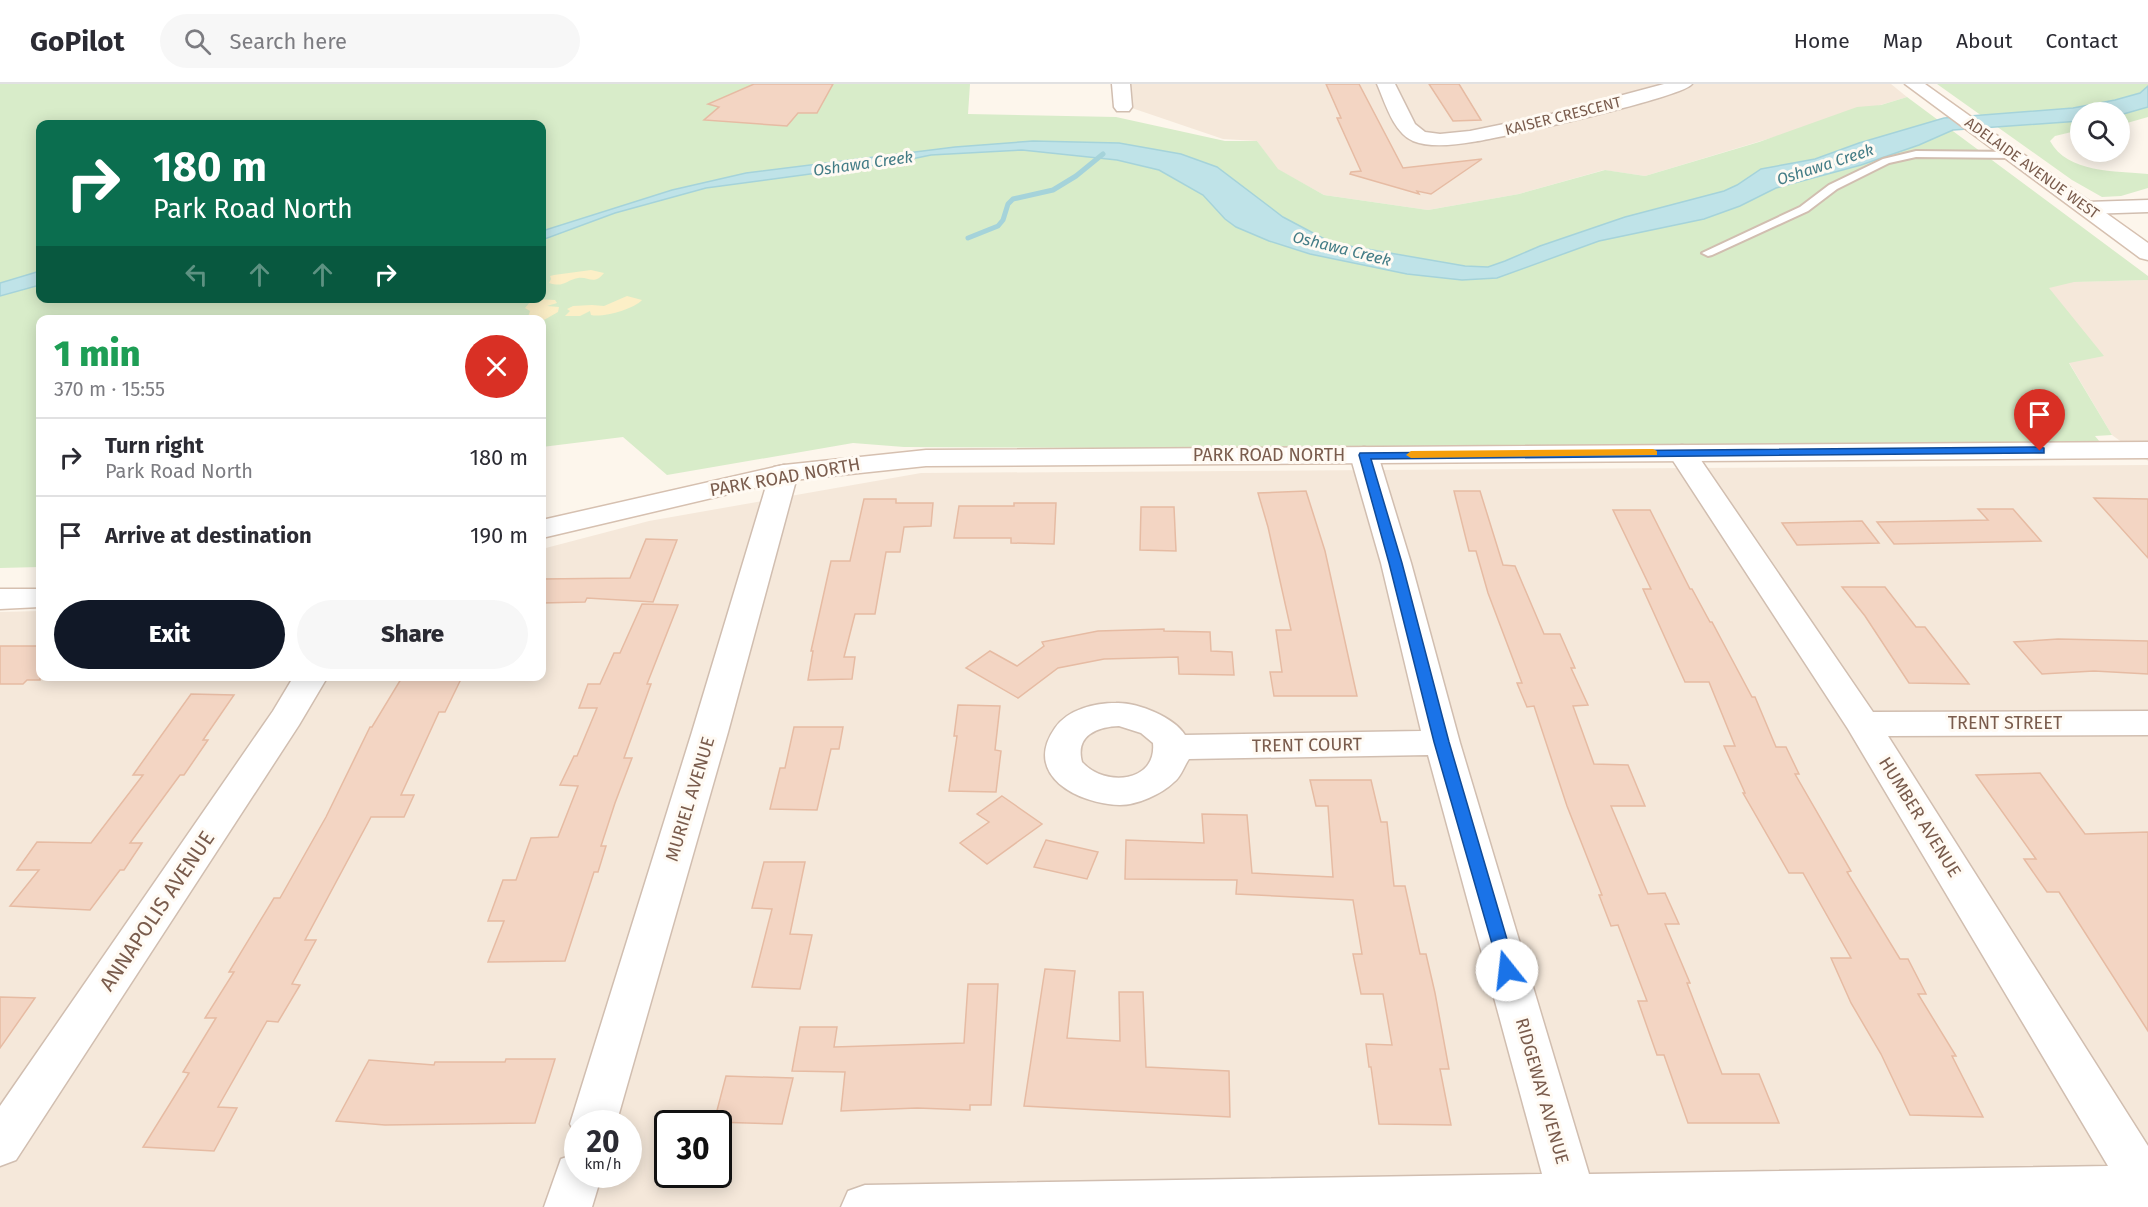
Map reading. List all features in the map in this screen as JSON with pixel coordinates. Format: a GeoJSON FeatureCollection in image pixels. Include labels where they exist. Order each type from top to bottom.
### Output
{"type":"FeatureCollection","features":[{"type":"Feature","properties":{"kind":"street"},"geometry":{"type":"LineString","coordinates":[[1121,84],[1123,107]]}},
{"type":"Feature","properties":{"kind":"street","name":"KAISER CRESCENT"},"geometry":{"type":"LineString","coordinates":[[1386,84],[1408,128],[1420,137],[1441,140],[1496,132],[1683,84]]}},
{"type":"Feature","properties":{"kind":"street","name":"ADELAIDE AVENUE WEST"},"geometry":{"type":"LineString","coordinates":[[1914,84],[2148,253]]}},
{"type":"Feature","properties":{"kind":"street"},"geometry":{"type":"LineString","coordinates":[[2087,208],[2148,206]]}},
{"type":"Feature","properties":{"kind":"street","name":"PARK ROAD NORTH"},"geometry":{"type":"LineString","coordinates":[[546,528],[784,473],[926,458],[2148,450]]}},
{"type":"Feature","properties":{"kind":"street","name":"HUMBER AVENUE"},"geometry":{"type":"LineString","coordinates":[[1682,453],[1863,724],[2148,1187]]}},
{"type":"Feature","properties":{"kind":"street","name":"RIDGEWAY AVENUE"},"geometry":{"type":"LineString","coordinates":[[1365,455],[1442,742],[1574,1202]]}},
{"type":"Feature","properties":{"kind":"street","name":"MURIEL AVENUE"},"geometry":{"type":"LineString","coordinates":[[597,1110],[707,744],[784,473]]}},
{"type":"Feature","properties":{"kind":"street"},"geometry":{"type":"LineString","coordinates":[[0,599],[36,598]]}},
{"type":"Feature","properties":{"kind":"street","name":"ANNAPOLIS AVENUE"},"geometry":{"type":"LineString","coordinates":[[0,1145],[287,717],[308,681]]}},
{"type":"Feature","properties":{"kind":"street","name":"TRENT STREET"},"geometry":{"type":"LineString","coordinates":[[1863,724],[2148,723]]}},
{"type":"Feature","properties":{"kind":"street","name":"TRENT COURT"},"geometry":{"type":"LineString","coordinates":[[1172,747],[1442,742]]}},
{"type":"Feature","properties":{"kind":"street"},"geometry":{"type":"LineString","coordinates":[[865,1207],[1574,1202],[2148,1187]]}},
{"type":"Feature","properties":{"kind":"street"},"geometry":{"type":"LineString","coordinates":[[568,1207],[574,1188]]}},
{"type":"Feature","properties":{"kind":"lane"},"geometry":{"type":"LineString","coordinates":[[1708,253],[1804,209],[1833,187],[1886,161],[1916,154],[2015,155]]}},
{"type":"Feature","properties":{"kind":"shaded area"},"geometry":{"type":"Polygon","coordinates":[[[1122,84],[1891,84],[1907,97],[1645,176],[1604,170],[1519,194],[1428,210],[1324,195],[1277,169],[1257,141],[1223,139],[1123,105],[1122,84]]]}},
{"type":"Feature","properties":{"kind":"shaded area"},"geometry":{"type":"Polygon","coordinates":[[[2148,280],[2148,461],[2112,435],[2022,283],[2148,280]]]}},
{"type":"Feature","properties":{"kind":"shaded area"},"geometry":{"type":"Polygon","coordinates":[[[2148,465],[2148,1207],[0,1207],[0,612],[36,611],[36,681],[546,681],[546,548],[649,521],[921,473],[2148,465]]]}},
{"type":"Feature","properties":{"kind":"green space"},"geometry":{"type":"Polygon","coordinates":[[[0,84],[970,84],[968,114],[1116,117],[1225,141],[1257,141],[1278,169],[1324,195],[1428,210],[1519,194],[1605,170],[1645,176],[1759,142],[1857,107],[1881,105],[1907,97],[2148,276],[2148,280],[2074,282],[2049,288],[2104,356],[2069,363],[2112,435],[2095,436],[2109,453],[904,447],[853,443],[667,475],[623,437],[546,447],[546,315],[36,315],[36,567],[0,568],[0,84]]]}},
{"type":"Feature","properties":{"kind":"green space"},"geometry":{"type":"Polygon","coordinates":[[[1937,84],[2148,84],[2148,117],[2130,122],[2130,102],[2070,102],[2070,132],[2055,136],[2050,141],[2070,162],[2107,171],[2148,174],[2148,188],[2121,196],[2102,197],[2072,180],[1937,84]]]}},
{"type":"Feature","properties":{"kind":"sand"},"geometry":{"type":"Polygon","coordinates":[[[591,270],[604,273],[594,280],[578,278],[562,284],[549,283],[550,276],[591,270]]]}},
{"type":"Feature","properties":{"kind":"sand"},"geometry":{"type":"Polygon","coordinates":[[[627,296],[642,300],[632,307],[610,314],[596,316],[591,315],[590,311],[580,316],[565,316],[570,311],[567,309],[573,306],[604,306],[627,296]]]}},
{"type":"Feature","properties":{"kind":"sand"},"geometry":{"type":"Polygon","coordinates":[[[546,300],[555,300],[557,303],[547,306],[559,307],[558,312],[546,319],[546,315],[529,315],[530,311],[525,308],[529,303],[546,303],[546,300]]]}},
{"type":"Feature","properties":{"kind":"water"},"geometry":{"type":"Polygon","coordinates":[[[2148,86],[2148,107],[2130,112],[2130,102],[2104,102],[2140,93],[2148,86]]]}},
{"type":"Feature","properties":{"kind":"water","name":"Oshawa Creek"},"geometry":{"type":"Polygon","coordinates":[[[2070,108],[2070,122],[1953,130],[1919,145],[1861,165],[1776,188],[1740,206],[1704,219],[1599,241],[1497,278],[1462,280],[1407,274],[1310,254],[1269,241],[1236,227],[1225,219],[1203,195],[1159,170],[1117,160],[1022,150],[931,155],[892,163],[706,188],[615,213],[546,239],[546,230],[672,190],[746,173],[955,147],[1033,141],[1119,143],[1181,154],[1217,167],[1283,217],[1332,243],[1465,266],[1488,267],[1540,246],[1625,217],[1724,191],[1761,169],[1815,159],[1859,143],[1944,118],[2070,108]]]}},
{"type":"Feature","properties":{"kind":"water"},"geometry":{"type":"Polygon","coordinates":[[[36,272],[36,286],[0,296],[0,283],[36,272]]]}},
{"type":"Feature","properties":{"kind":"building"},"geometry":{"type":"Polygon","coordinates":[[[754,84],[833,84],[817,113],[798,113],[787,126],[704,120],[719,107],[708,104],[754,84]]]}},
{"type":"Feature","properties":{"kind":"building"},"geometry":{"type":"Polygon","coordinates":[[[1326,84],[1359,84],[1403,168],[1482,159],[1431,194],[1417,191],[1419,194],[1350,174],[1361,171],[1337,118],[1341,118],[1326,84]]]}},
{"type":"Feature","properties":{"kind":"building"},"geometry":{"type":"Polygon","coordinates":[[[1429,84],[1459,84],[1481,120],[1453,121],[1429,84]]]}},
{"type":"Feature","properties":{"kind":"building"},"geometry":{"type":"Polygon","coordinates":[[[1306,491],[1325,551],[1357,696],[1274,696],[1270,672],[1282,672],[1276,630],[1291,630],[1258,493],[1306,491]]]}},
{"type":"Feature","properties":{"kind":"building"},"geometry":{"type":"Polygon","coordinates":[[[1454,491],[1480,491],[1503,565],[1515,566],[1544,634],[1560,634],[1575,668],[1571,668],[1588,705],[1573,706],[1594,764],[1628,765],[1645,806],[1611,806],[1648,894],[1665,893],[1679,924],[1665,924],[1690,983],[1687,983],[1722,1074],[1759,1074],[1779,1123],[1688,1123],[1664,1055],[1657,1055],[1638,1001],[1647,1001],[1618,925],[1611,926],[1599,895],[1602,895],[1567,806],[1534,706],[1527,707],[1517,683],[1522,683],[1488,593],[1476,551],[1469,551],[1454,491]]]}},
{"type":"Feature","properties":{"kind":"building"},"geometry":{"type":"Polygon","coordinates":[[[2094,498],[2148,499],[2148,558],[2094,498]]]}},
{"type":"Feature","properties":{"kind":"building"},"geometry":{"type":"Polygon","coordinates":[[[864,499],[896,499],[896,503],[933,503],[931,526],[904,527],[900,552],[886,552],[875,614],[855,614],[844,657],[855,657],[852,679],[808,680],[813,651],[811,651],[831,561],[850,561],[864,499]]]}},
{"type":"Feature","properties":{"kind":"building"},"geometry":{"type":"Polygon","coordinates":[[[1014,503],[1056,503],[1054,544],[1011,543],[1011,538],[954,538],[959,506],[1014,506],[1014,503]]]}},
{"type":"Feature","properties":{"kind":"building"},"geometry":{"type":"Polygon","coordinates":[[[1141,507],[1174,507],[1176,551],[1140,550],[1141,507]]]}},
{"type":"Feature","properties":{"kind":"building"},"geometry":{"type":"Polygon","coordinates":[[[1978,509],[2013,509],[2041,541],[1894,544],[1877,522],[1988,520],[1978,509]]]}},
{"type":"Feature","properties":{"kind":"building"},"geometry":{"type":"Polygon","coordinates":[[[1613,510],[1650,510],[1690,589],[1712,622],[1752,697],[1755,697],[1776,747],[1786,747],[1799,774],[1795,774],[1851,871],[1847,872],[1900,959],[1908,959],[1926,994],[1918,994],[1956,1056],[1952,1056],[1983,1117],[1910,1115],[1881,1054],[1851,1003],[1831,958],[1851,958],[1803,873],[1789,873],[1743,793],[1745,793],[1724,746],[1735,746],[1709,682],[1685,682],[1643,589],[1651,589],[1613,510]]]}},
{"type":"Feature","properties":{"kind":"building"},"geometry":{"type":"Polygon","coordinates":[[[1862,521],[1879,543],[1797,545],[1782,523],[1862,521]]]}},
{"type":"Feature","properties":{"kind":"building"},"geometry":{"type":"Polygon","coordinates":[[[646,539],[677,540],[653,602],[587,598],[585,602],[546,603],[546,579],[630,578],[646,539]]]}},
{"type":"Feature","properties":{"kind":"building"},"geometry":{"type":"Polygon","coordinates":[[[1842,587],[1885,587],[1916,627],[1925,627],[1969,684],[1909,683],[1865,616],[1842,587]]]}},
{"type":"Feature","properties":{"kind":"building"},"geometry":{"type":"Polygon","coordinates":[[[642,604],[678,605],[647,684],[651,684],[624,758],[632,758],[601,846],[606,846],[598,872],[594,872],[565,961],[488,962],[504,921],[488,921],[503,880],[516,880],[531,838],[558,837],[578,786],[560,785],[574,756],[577,756],[597,708],[579,708],[588,684],[600,684],[614,653],[620,653],[642,604]]]}},
{"type":"Feature","properties":{"kind":"building"},"geometry":{"type":"Polygon","coordinates":[[[1164,629],[1164,631],[1210,632],[1211,651],[1232,652],[1234,675],[1179,674],[1178,657],[1104,659],[1058,668],[1018,698],[966,668],[990,651],[1017,666],[1044,646],[1042,642],[1098,631],[1164,629]]]}},
{"type":"Feature","properties":{"kind":"building"},"geometry":{"type":"Polygon","coordinates":[[[2058,639],[2148,641],[2148,674],[2094,671],[2042,674],[2014,642],[2058,639]]]}},
{"type":"Feature","properties":{"kind":"building"},"geometry":{"type":"Polygon","coordinates":[[[0,646],[36,646],[36,680],[27,680],[23,684],[0,684],[0,646]]]}},
{"type":"Feature","properties":{"kind":"building"},"geometry":{"type":"Polygon","coordinates":[[[400,681],[460,681],[445,712],[439,712],[401,795],[414,795],[404,817],[371,817],[305,940],[316,940],[292,984],[300,985],[278,1022],[267,1021],[218,1107],[237,1108],[214,1151],[143,1147],[189,1073],[183,1072],[216,1018],[205,1018],[234,972],[229,972],[274,898],[280,898],[326,817],[372,727],[400,681]]]}},
{"type":"Feature","properties":{"kind":"building"},"geometry":{"type":"Polygon","coordinates":[[[191,694],[234,695],[203,740],[208,740],[184,775],[180,775],[130,843],[142,843],[124,870],[120,870],[90,910],[10,906],[39,870],[17,870],[37,842],[91,843],[143,775],[133,775],[191,694]]]}},
{"type":"Feature","properties":{"kind":"building"},"geometry":{"type":"Polygon","coordinates":[[[958,705],[1000,706],[995,750],[1001,751],[996,792],[949,791],[957,736],[954,736],[958,705]]]}},
{"type":"Feature","properties":{"kind":"building"},"geometry":{"type":"Polygon","coordinates":[[[794,727],[843,727],[839,749],[831,749],[817,810],[770,809],[780,768],[785,768],[794,727]]]}},
{"type":"Feature","properties":{"kind":"building"},"geometry":{"type":"Polygon","coordinates":[[[2040,773],[2085,834],[2148,832],[2148,1031],[2059,892],[2047,892],[2024,859],[2036,859],[1976,775],[2040,773]]]}},
{"type":"Feature","properties":{"kind":"building"},"geometry":{"type":"Polygon","coordinates":[[[1310,780],[1371,780],[1381,822],[1387,822],[1394,886],[1405,886],[1420,954],[1426,954],[1449,1069],[1440,1069],[1451,1125],[1379,1124],[1366,1044],[1392,1045],[1383,994],[1361,994],[1353,954],[1362,954],[1353,900],[1236,894],[1237,880],[1125,879],[1126,840],[1204,843],[1202,814],[1247,815],[1252,873],[1333,877],[1328,806],[1316,806],[1310,780]]]}},
{"type":"Feature","properties":{"kind":"building"},"geometry":{"type":"Polygon","coordinates":[[[1002,796],[1042,824],[987,864],[960,843],[989,822],[977,814],[1002,796]]]}},
{"type":"Feature","properties":{"kind":"building"},"geometry":{"type":"Polygon","coordinates":[[[1046,840],[1098,852],[1087,879],[1034,867],[1046,840]]]}},
{"type":"Feature","properties":{"kind":"building"},"geometry":{"type":"Polygon","coordinates":[[[764,862],[805,862],[790,934],[812,935],[800,989],[752,987],[772,909],[752,908],[764,862]]]}},
{"type":"Feature","properties":{"kind":"building"},"geometry":{"type":"Polygon","coordinates":[[[1045,969],[1075,971],[1067,1038],[1120,1041],[1119,992],[1143,992],[1146,1067],[1229,1071],[1230,1117],[1024,1106],[1045,969]]]}},
{"type":"Feature","properties":{"kind":"building"},"geometry":{"type":"Polygon","coordinates":[[[968,984],[998,984],[991,1105],[970,1105],[970,1110],[917,1108],[841,1111],[845,1072],[792,1071],[800,1027],[837,1027],[834,1047],[964,1043],[968,984]]]}},
{"type":"Feature","properties":{"kind":"building"},"geometry":{"type":"Polygon","coordinates":[[[0,997],[35,998],[0,1048],[0,997]]]}},
{"type":"Feature","properties":{"kind":"building"},"geometry":{"type":"Polygon","coordinates":[[[506,1059],[555,1059],[535,1123],[385,1125],[336,1121],[369,1060],[434,1065],[435,1062],[505,1062],[506,1059]]]}},
{"type":"Feature","properties":{"kind":"building"},"geometry":{"type":"Polygon","coordinates":[[[726,1076],[793,1078],[782,1124],[732,1123],[732,1110],[717,1110],[726,1076]]]}},
{"type":"Feature","properties":{"kind":"waterway"},"geometry":{"type":"LineString","coordinates":[[968,238],[998,226],[1003,220],[1008,204],[1013,199],[1053,190],[1076,176],[1103,154]]}},
{"type":"Feature","properties":{"kind":"slow traffic"},"geometry":{"type":"LineString","coordinates":[[1411,455],[1653,453]]}},
{"type":"Feature","properties":{"kind":"route"},"geometry":{"type":"LineString","coordinates":[[1507,970],[1442,742],[1365,455],[2040,451]]}}]}
